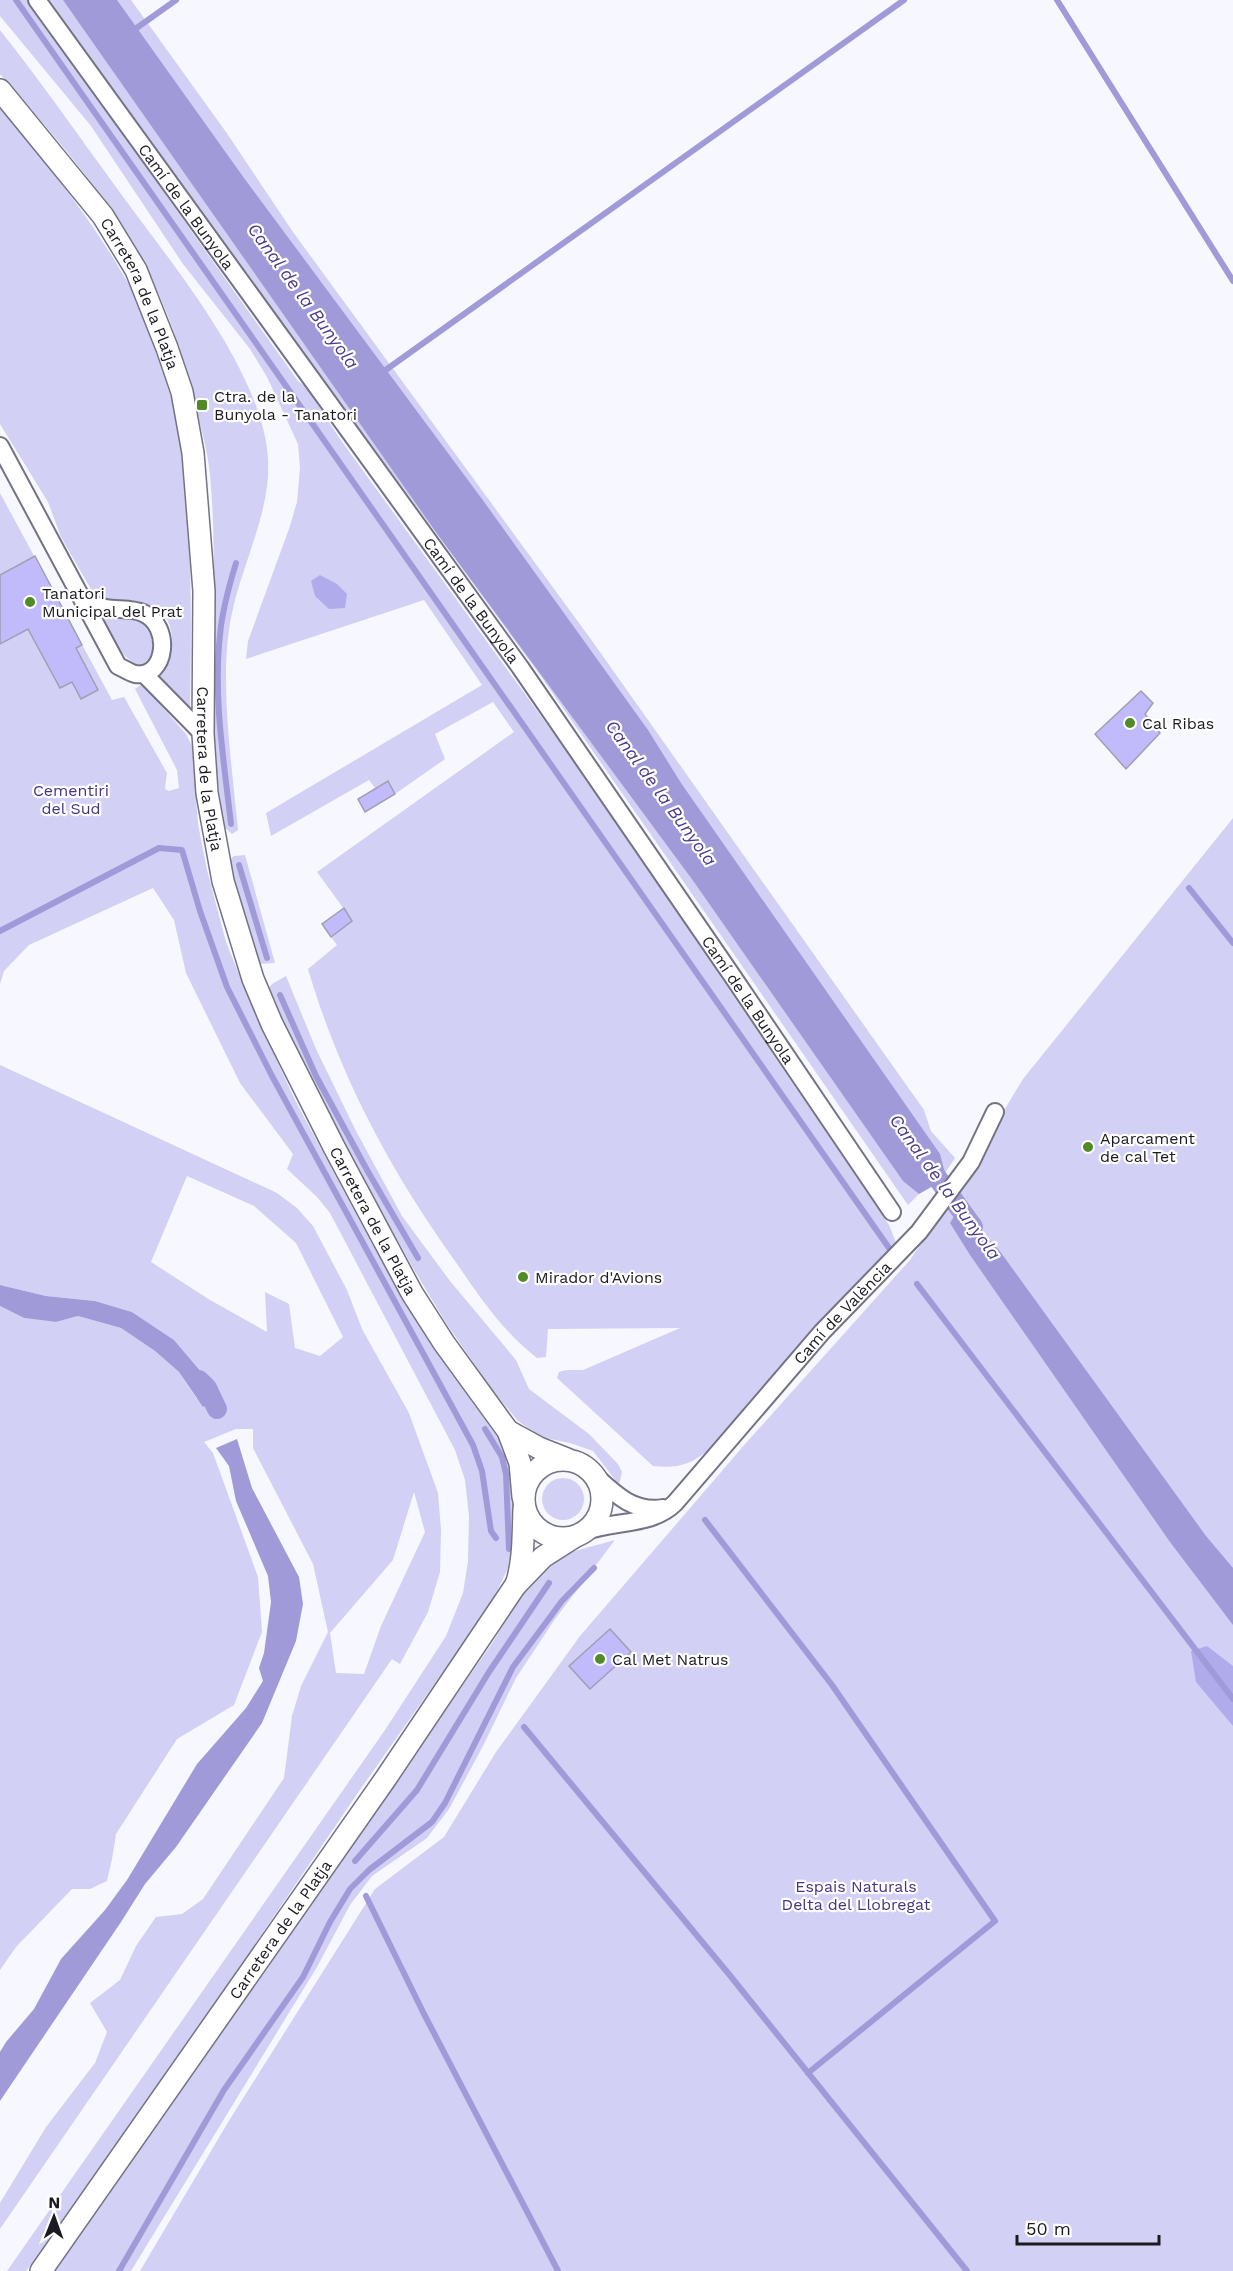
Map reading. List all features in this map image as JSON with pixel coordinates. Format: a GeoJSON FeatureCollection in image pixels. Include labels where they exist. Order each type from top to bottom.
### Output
{"type":"FeatureCollection","features":[{"type":"Feature","properties":{"kind":"street","name":"Camí de la Bunyola"},"geometry":{"type":"LineString","coordinates":[[38,0],[520,667],[892,1212]]}},
{"type":"Feature","properties":{"kind":"street","name":"Carretera de la Platja"},"geometry":{"type":"LineString","coordinates":[[0,90],[104,216],[136,270],[167,348],[182,392],[193,453],[204,591],[203,734],[207,793],[223,881],[253,979],[272,1024],[334,1147],[412,1293],[444,1343],[508,1431],[520,1463],[524,1503],[521,1563],[515,1586]]}},
{"type":"Feature","properties":{"kind":"street"},"geometry":{"type":"LineString","coordinates":[[0,446],[83,601],[118,666],[134,674],[144,674],[154,668],[163,644],[161,631],[154,621],[143,613],[103,608],[83,601]]}},
{"type":"Feature","properties":{"kind":"street"},"geometry":{"type":"LineString","coordinates":[[144,674],[203,734]]}},
{"type":"Feature","properties":{"kind":"street","name":"Camí de València"},"geometry":{"type":"LineString","coordinates":[[581,1533],[609,1524],[648,1519],[666,1513],[822,1332],[925,1224],[965,1169],[995,1112]]}},
{"type":"Feature","properties":{"kind":"street","name":"Carretera de la Platja"},"geometry":{"type":"LineString","coordinates":[[508,1431],[539,1448],[573,1461]]}},
{"type":"Feature","properties":{"kind":"street"},"geometry":{"type":"LineString","coordinates":[[592,1473],[598,1482],[602,1503],[594,1523],[581,1533],[555,1538],[536,1528],[529,1519],[524,1503],[526,1486],[539,1467],[561,1460],[583,1465],[592,1473],[614,1493],[633,1506],[654,1509],[675,1503]]}},
{"type":"Feature","properties":{"kind":"street","name":"Carretera de la Platja"},"geometry":{"type":"LineString","coordinates":[[41,2271],[386,1778],[515,1586],[543,1557],[581,1533]]}},
{"type":"Feature","properties":{"kind":"green space"},"geometry":{"type":"Polygon","coordinates":[[[0,0],[27,0],[298,381],[306,387],[340,439],[575,763],[889,1225],[897,1245],[886,1252],[889,1258],[707,1451],[688,1463],[669,1467],[653,1466],[557,1378],[559,1372],[583,1370],[680,1328],[548,1329],[546,1357],[537,1358],[524,1348],[492,1313],[464,1274],[431,1227],[388,1157],[351,1085],[308,969],[337,945],[331,937],[352,920],[317,872],[514,732],[493,702],[435,734],[445,759],[395,794],[388,781],[375,788],[369,780],[271,836],[266,813],[482,685],[424,600],[246,659],[248,641],[297,502],[300,468],[298,444],[267,377],[250,349],[183,264],[91,126],[0,16],[0,0]]]}},
{"type":"Feature","properties":{"kind":"green space"},"geometry":{"type":"Polygon","coordinates":[[[49,0],[71,0],[912,1179],[919,1194],[908,1205],[540,675],[179,183],[49,0]]]}},
{"type":"Feature","properties":{"kind":"green space"},"geometry":{"type":"Polygon","coordinates":[[[103,0],[131,0],[226,132],[293,232],[590,638],[924,1110],[931,1131],[955,1158],[945,1173],[103,0]]]}},
{"type":"Feature","properties":{"kind":"green space"},"geometry":{"type":"Polygon","coordinates":[[[0,30],[212,320],[250,391],[263,426],[268,460],[265,499],[237,594],[228,638],[226,692],[238,830],[232,834],[224,827],[214,746],[214,545],[210,477],[204,439],[187,373],[160,298],[128,236],[77,164],[0,74],[0,30]]]}},
{"type":"Feature","properties":{"kind":"green space"},"geometry":{"type":"Polygon","coordinates":[[[0,109],[60,182],[102,241],[141,306],[161,358],[173,406],[187,507],[191,610],[190,708],[158,675],[172,647],[169,622],[154,607],[96,598],[61,537],[48,502],[0,424],[0,109]]]}},
{"type":"Feature","properties":{"kind":"green space","name":"Cementiri del Sud"},"geometry":{"type":"Polygon","coordinates":[[[0,493],[112,700],[124,697],[167,773],[165,789],[169,791],[179,788],[177,770],[135,689],[142,684],[186,734],[192,746],[198,824],[207,870],[226,942],[253,1009],[296,1102],[372,1244],[433,1347],[507,1450],[514,1470],[514,1534],[508,1568],[492,1602],[355,1797],[204,2019],[26,2271],[7,2271],[385,1730],[446,1636],[463,1593],[468,1561],[469,1516],[465,1480],[455,1450],[330,1213],[317,1197],[287,1169],[293,1154],[240,1083],[186,973],[174,920],[153,888],[29,945],[4,971],[0,984],[0,493]]]}},
{"type":"Feature","properties":{"kind":"green space"},"geometry":{"type":"Polygon","coordinates":[[[100,615],[135,619],[141,622],[151,634],[155,645],[148,659],[141,664],[125,656],[100,615]]]}},
{"type":"Feature","properties":{"kind":"green space","name":"Espais Naturals Delta del Llobregat"},"geometry":{"type":"Polygon","coordinates":[[[1233,818],[1233,2271],[140,2271],[230,2119],[375,1889],[444,1837],[496,1752],[580,1636],[746,1443],[910,1260],[983,1153],[1000,1117],[1023,1079],[1233,818]]]}},
{"type":"Feature","properties":{"kind":"green space"},"geometry":{"type":"Polygon","coordinates":[[[245,855],[275,963],[258,964],[238,902],[229,860],[234,856],[245,855]]]}},
{"type":"Feature","properties":{"kind":"green space"},"geometry":{"type":"Polygon","coordinates":[[[286,976],[316,1049],[355,1129],[402,1216],[450,1281],[516,1360],[529,1389],[589,1434],[618,1464],[622,1472],[619,1485],[593,1451],[541,1437],[518,1421],[490,1387],[446,1323],[351,1157],[267,990],[272,984],[286,976]]]}},
{"type":"Feature","properties":{"kind":"green space"},"geometry":{"type":"Polygon","coordinates":[[[0,1065],[277,1193],[297,1208],[313,1226],[347,1290],[362,1329],[409,1413],[438,1493],[441,1530],[440,1572],[428,1612],[400,1664],[392,1659],[0,2229],[0,2203],[46,2127],[95,2063],[107,2032],[90,2003],[120,1980],[136,1946],[156,1917],[182,1914],[203,1899],[284,1778],[292,1716],[301,1686],[328,1632],[313,1564],[253,1448],[253,1429],[236,1429],[204,1442],[213,1453],[258,1577],[262,1632],[234,1705],[177,1739],[116,1834],[107,1881],[90,1889],[72,1889],[16,1947],[0,1970],[0,1306],[24,1318],[56,1322],[78,1316],[121,1328],[155,1351],[179,1372],[197,1399],[220,1394],[174,1340],[132,1312],[95,1301],[46,1296],[0,1285],[0,1065]],[[187,1176],[151,1262],[210,1300],[267,1332],[265,1292],[289,1304],[295,1348],[320,1356],[343,1337],[296,1243],[254,1206],[187,1176]],[[414,1492],[393,1560],[330,1633],[336,1673],[364,1674],[381,1626],[425,1532],[414,1492]]]}},
{"type":"Feature","properties":{"kind":"green space"},"geometry":{"type":"Polygon","coordinates":[[[563,1478],[571,1479],[578,1484],[583,1491],[583,1507],[578,1514],[571,1519],[563,1520],[555,1519],[548,1514],[543,1507],[542,1499],[543,1491],[548,1484],[555,1479],[563,1478]]]}},
{"type":"Feature","properties":{"kind":"green space"},"geometry":{"type":"Polygon","coordinates":[[[615,1540],[555,1619],[516,1678],[449,1809],[427,1838],[372,1876],[350,1905],[317,1967],[131,2271],[54,2271],[493,1642],[530,1582],[539,1572],[561,1556],[615,1540]]]}},
{"type":"Feature","properties":{"kind":"shaded area"},"geometry":{"type":"Polygon","coordinates":[[[320,575],[337,584],[347,594],[345,608],[329,609],[315,596],[311,581],[320,575]]]}},
{"type":"Feature","properties":{"kind":"shaded area"},"geometry":{"type":"Polygon","coordinates":[[[1207,1646],[1233,1666],[1233,1726],[1196,1682],[1191,1651],[1207,1646]]]}},
{"type":"Feature","properties":{"kind":"water"},"geometry":{"type":"Polygon","coordinates":[[[63,0],[117,0],[244,178],[482,499],[648,730],[681,783],[940,1154],[945,1173],[940,1182],[919,1194],[903,1181],[694,882],[438,535],[63,0]]]}},
{"type":"Feature","properties":{"kind":"water"},"geometry":{"type":"Polygon","coordinates":[[[959,1208],[999,1250],[1206,1536],[1233,1568],[1233,1625],[1170,1542],[970,1255],[950,1223],[959,1208]]]}},
{"type":"Feature","properties":{"kind":"water"},"geometry":{"type":"Polygon","coordinates":[[[0,1285],[46,1296],[95,1301],[132,1312],[174,1340],[220,1394],[214,1401],[203,1407],[179,1372],[155,1351],[121,1328],[78,1316],[56,1322],[24,1318],[0,1306],[0,1285]]]}},
{"type":"Feature","properties":{"kind":"water"},"geometry":{"type":"Polygon","coordinates":[[[237,1439],[252,1488],[299,1577],[303,1604],[296,1641],[262,1723],[176,1847],[145,1884],[0,2101],[0,2052],[6,2042],[34,2009],[61,1959],[105,1910],[127,1880],[197,1764],[246,1708],[263,1681],[259,1668],[264,1653],[271,1602],[268,1576],[236,1501],[229,1466],[216,1448],[237,1439]]]}},
{"type":"Feature","properties":{"kind":"building","name":"Tanatori Municipal del Prat"},"geometry":{"type":"Polygon","coordinates":[[[35,556],[82,645],[76,648],[98,690],[81,699],[72,682],[60,688],[28,629],[0,644],[0,575],[35,556]]]}},
{"type":"Feature","properties":{"kind":"building","name":"Cal Ribas"},"geometry":{"type":"Polygon","coordinates":[[[1141,691],[1153,703],[1145,714],[1160,733],[1126,769],[1095,734],[1141,691]]]}},
{"type":"Feature","properties":{"kind":"building"},"geometry":{"type":"Polygon","coordinates":[[[388,781],[395,794],[365,812],[358,799],[388,781]]]}},
{"type":"Feature","properties":{"kind":"building"},"geometry":{"type":"Polygon","coordinates":[[[344,908],[352,921],[331,937],[322,924],[344,908]]]}},
{"type":"Feature","properties":{"kind":"building","name":"Cal Met Natrus"},"geometry":{"type":"Polygon","coordinates":[[[610,1629],[631,1652],[590,1689],[569,1666],[610,1629]]]}},
{"type":"Feature","properties":{"kind":"waterway"},"geometry":{"type":"LineString","coordinates":[[16,0],[889,1248]]}},
{"type":"Feature","properties":{"kind":"waterway"},"geometry":{"type":"LineString","coordinates":[[131,32],[176,0]]}},
{"type":"Feature","properties":{"kind":"waterway"},"geometry":{"type":"LineString","coordinates":[[380,374],[904,0]]}},
{"type":"Feature","properties":{"kind":"waterway"},"geometry":{"type":"LineString","coordinates":[[1057,0],[1233,281]]}},
{"type":"Feature","properties":{"kind":"waterway"},"geometry":{"type":"LineString","coordinates":[[231,824],[220,730],[218,658],[222,616],[236,563]]}},
{"type":"Feature","properties":{"kind":"waterway"},"geometry":{"type":"LineString","coordinates":[[0,931],[159,848],[182,850],[200,911],[227,987],[272,1076],[473,1445],[482,1471],[491,1531],[496,1538]]}},
{"type":"Feature","properties":{"kind":"waterway"},"geometry":{"type":"LineString","coordinates":[[239,865],[267,958]]}},
{"type":"Feature","properties":{"kind":"waterway"},"geometry":{"type":"LineString","coordinates":[[1189,888],[1233,943]]}},
{"type":"Feature","properties":{"kind":"waterway"},"geometry":{"type":"LineString","coordinates":[[280,995],[316,1076],[418,1258]]}},
{"type":"Feature","properties":{"kind":"waterway","name":"Canal de la Bunyola"},"geometry":{"type":"LineString","coordinates":[[925,1161],[973,1227]]}},
{"type":"Feature","properties":{"kind":"waterway"},"geometry":{"type":"LineString","coordinates":[[917,1284],[1233,1699]]}},
{"type":"Feature","properties":{"kind":"waterway"},"geometry":{"type":"LineString","coordinates":[[199,1380],[207,1388],[217,1409]]}},
{"type":"Feature","properties":{"kind":"waterway"},"geometry":{"type":"LineString","coordinates":[[485,1429],[502,1457],[506,1474],[509,1549]]}},
{"type":"Feature","properties":{"kind":"waterway"},"geometry":{"type":"LineString","coordinates":[[705,1520],[832,1685],[995,1921],[808,2073]]}},
{"type":"Feature","properties":{"kind":"waterway"},"geometry":{"type":"LineString","coordinates":[[119,2271],[224,2090],[303,1977],[330,1922],[350,1889],[369,1870],[432,1822],[445,1803],[513,1667],[562,1601],[594,1568]]}},
{"type":"Feature","properties":{"kind":"waterway"},"geometry":{"type":"LineString","coordinates":[[355,1861],[417,1790],[489,1672],[549,1583]]}},
{"type":"Feature","properties":{"kind":"waterway"},"geometry":{"type":"LineString","coordinates":[[524,1727],[728,1973],[967,2271]]}},
{"type":"Feature","properties":{"kind":"waterway"},"geometry":{"type":"LineString","coordinates":[[366,1896],[424,2014],[558,2271]]}},
{"type":"Feature","properties":{"kind":"place","name":"Ctra. de la Bunyola - Tanatori"},"geometry":{"type":"Point","coordinates":[202,405]}},
{"type":"Feature","properties":{"kind":"place","name":"Tanatori Municipal del Prat"},"geometry":{"type":"Point","coordinates":[30,602]}},
{"type":"Feature","properties":{"kind":"place","name":"Cal Ribas"},"geometry":{"type":"Point","coordinates":[1130,723]}},
{"type":"Feature","properties":{"kind":"place","name":"Aparcament de cal Tet"},"geometry":{"type":"Point","coordinates":[1088,1147]}},
{"type":"Feature","properties":{"kind":"place","name":"Mirador d'Avions"},"geometry":{"type":"Point","coordinates":[523,1277]}},
{"type":"Feature","properties":{"kind":"place","name":"Cal Met Natrus"},"geometry":{"type":"Point","coordinates":[600,1659]}}]}
